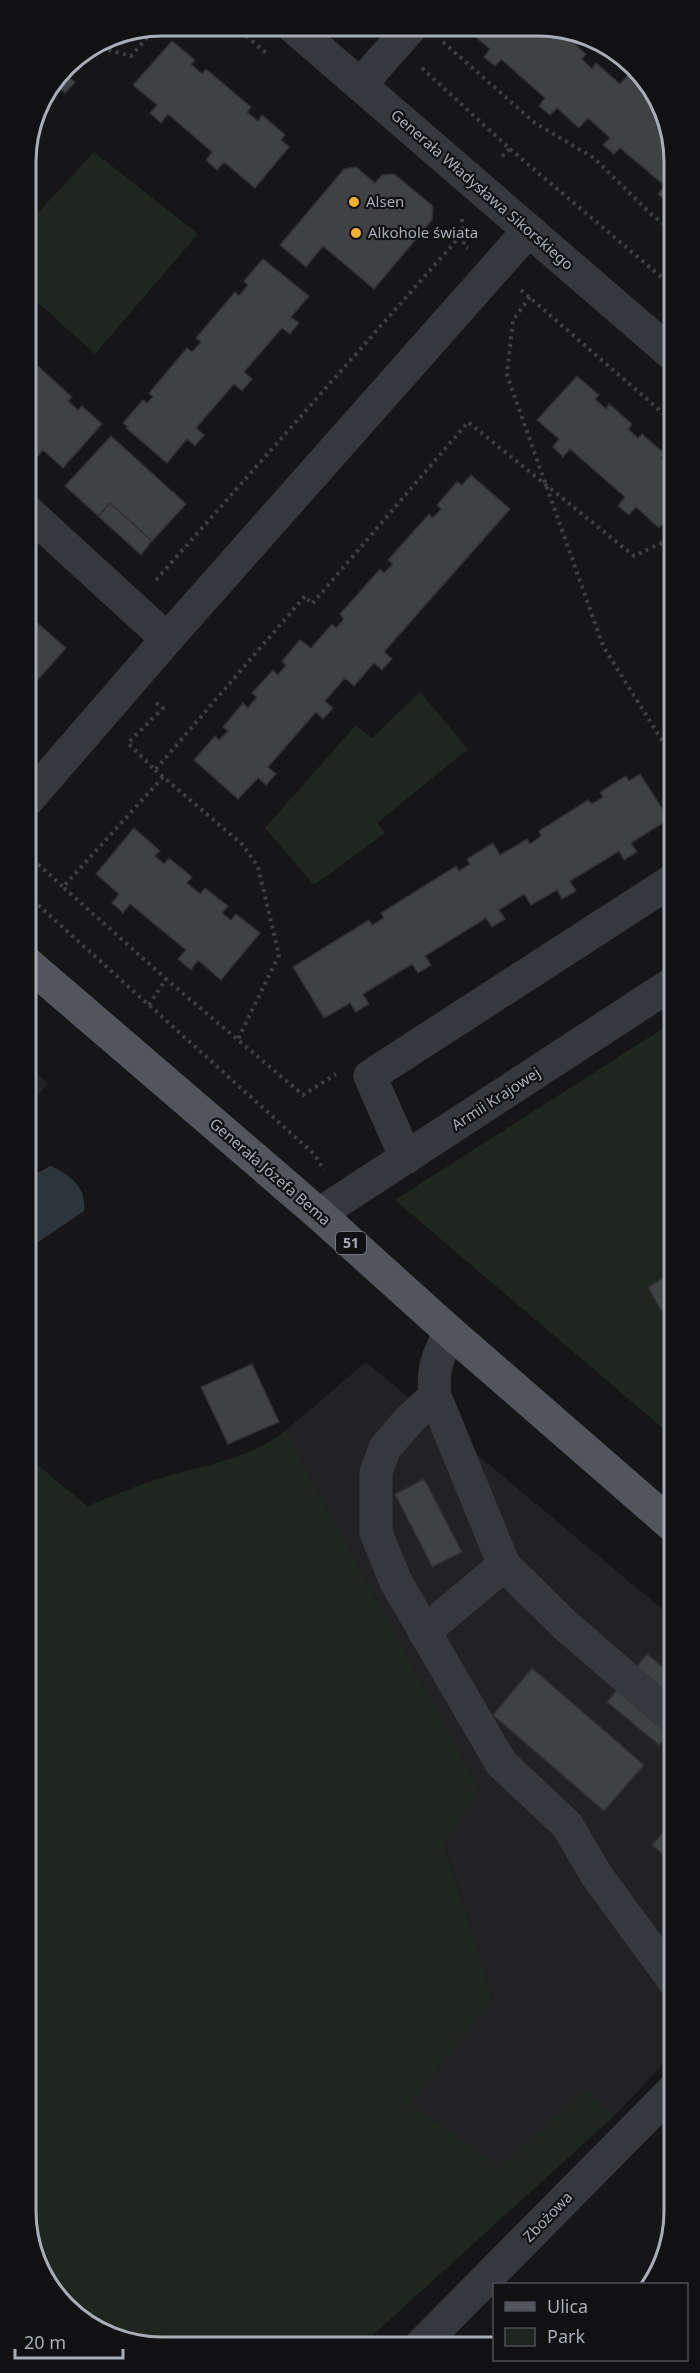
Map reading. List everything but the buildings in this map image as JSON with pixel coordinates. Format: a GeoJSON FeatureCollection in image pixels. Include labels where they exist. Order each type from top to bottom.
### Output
{"type":"FeatureCollection","features":[{"type":"Feature","properties":{"kind":"main road","name":"Generała Józefa Bema"},"geometry":{"type":"LineString","coordinates":[[36,971],[319,1214],[450,1332],[664,1517]]}},
{"type":"Feature","properties":{"kind":"street","name":"Generała Władysława Sikorskiego"},"geometry":{"type":"LineString","coordinates":[[304,36],[664,347]]}},
{"type":"Feature","properties":{"kind":"street"},"geometry":{"type":"LineString","coordinates":[[360,85],[417,36]]}},
{"type":"Feature","properties":{"kind":"street"},"geometry":{"type":"LineString","coordinates":[[36,791],[130,681],[530,230]]}},
{"type":"Feature","properties":{"kind":"street"},"geometry":{"type":"LineString","coordinates":[[36,519],[167,639]]}},
{"type":"Feature","properties":{"kind":"street"},"geometry":{"type":"LineString","coordinates":[[406,1158],[370,1076],[664,886]]}},
{"type":"Feature","properties":{"kind":"street","name":"Armii Krajowej"},"geometry":{"type":"LineString","coordinates":[[319,1214],[664,989]]}},
{"type":"Feature","properties":{"kind":"street"},"geometry":{"type":"LineString","coordinates":[[450,1332],[435,1363],[433,1378],[435,1396],[504,1564],[565,1625],[664,1710]]}},
{"type":"Feature","properties":{"kind":"street"},"geometry":{"type":"LineString","coordinates":[[435,1396],[409,1420],[385,1448],[376,1472],[376,1533],[396,1582],[501,1763],[567,1825],[597,1876],[664,1967]]}},
{"type":"Feature","properties":{"kind":"street"},"geometry":{"type":"LineString","coordinates":[[424,1632],[504,1564]]}},
{"type":"Feature","properties":{"kind":"street","name":"Zbożowa"},"geometry":{"type":"LineString","coordinates":[[429,2337],[664,2099]]}},
{"type":"Feature","properties":{"kind":"path"},"geometry":{"type":"LineString","coordinates":[[429,36],[535,123],[594,158],[664,224]]}},
{"type":"Feature","properties":{"kind":"path"},"geometry":{"type":"LineString","coordinates":[[107,49],[131,56],[148,37]]}},
{"type":"Feature","properties":{"kind":"path"},"geometry":{"type":"LineString","coordinates":[[510,149],[664,279]]}},
{"type":"Feature","properties":{"kind":"path"},"geometry":{"type":"LineString","coordinates":[[137,611],[157,586],[156,579],[463,233],[464,246],[497,269],[664,414]]}},
{"type":"Feature","properties":{"kind":"path"},"geometry":{"type":"LineString","coordinates":[[530,297],[513,320],[507,375],[603,646],[664,744]]}},
{"type":"Feature","properties":{"kind":"path"},"geometry":{"type":"LineString","coordinates":[[155,770],[305,596],[312,604],[468,422],[634,556],[664,542]]}},
{"type":"Feature","properties":{"kind":"path"},"geometry":{"type":"LineString","coordinates":[[130,681],[163,708],[128,743],[155,770],[243,845],[258,867],[279,955],[237,1039]]}},
{"type":"Feature","properties":{"kind":"path"},"geometry":{"type":"LineString","coordinates":[[63,887],[163,777]]}},
{"type":"Feature","properties":{"kind":"path"},"geometry":{"type":"LineString","coordinates":[[36,862],[166,979],[303,1095],[343,1070]]}},
{"type":"Feature","properties":{"kind":"path"},"geometry":{"type":"LineString","coordinates":[[149,1005],[166,979]]}},
{"type":"Feature","properties":{"kind":"shaded area"},"geometry":{"type":"Polygon","coordinates":[[[36,1074],[48,1084],[36,1097],[36,1074]]]}},
{"type":"Feature","properties":{"kind":"shaded area"},"geometry":{"type":"Polygon","coordinates":[[[50,1166],[64,1173],[80,1188],[84,1203],[84,1211],[37,1243],[36,1243],[36,1174],[50,1166]]]}},
{"type":"Feature","properties":{"kind":"shaded area"},"geometry":{"type":"Polygon","coordinates":[[[366,1362],[664,1611],[664,2063],[613,2117],[585,2090],[501,2168],[410,2104],[493,1998],[444,1843],[480,1790],[285,1431],[366,1362]]]}},
{"type":"Feature","properties":{"kind":"green space"},"geometry":{"type":"Polygon","coordinates":[[[94,152],[198,234],[95,354],[36,301],[36,215],[94,152]]]}},
{"type":"Feature","properties":{"kind":"green space"},"geometry":{"type":"Polygon","coordinates":[[[420,692],[468,749],[377,823],[385,833],[314,885],[265,828],[356,725],[372,738],[420,692]]]}},
{"type":"Feature","properties":{"kind":"green space"},"geometry":{"type":"Polygon","coordinates":[[[664,1028],[664,1429],[395,1200],[664,1028]]]}},
{"type":"Feature","properties":{"kind":"green space"},"geometry":{"type":"Polygon","coordinates":[[[285,1431],[480,1790],[444,1844],[493,1998],[410,2104],[501,2168],[585,2090],[613,2117],[371,2337],[137,2335],[106,2324],[92,2316],[62,2288],[43,2252],[36,2220],[36,1464],[87,1506],[152,1481],[255,1450],[285,1431]]]}},
{"type":"Feature","properties":{"kind":"place","name":"Alsen"},"geometry":{"type":"Point","coordinates":[354,202]}},
{"type":"Feature","properties":{"kind":"place","name":"Alkohole świata"},"geometry":{"type":"Point","coordinates":[356,233]}}]}
